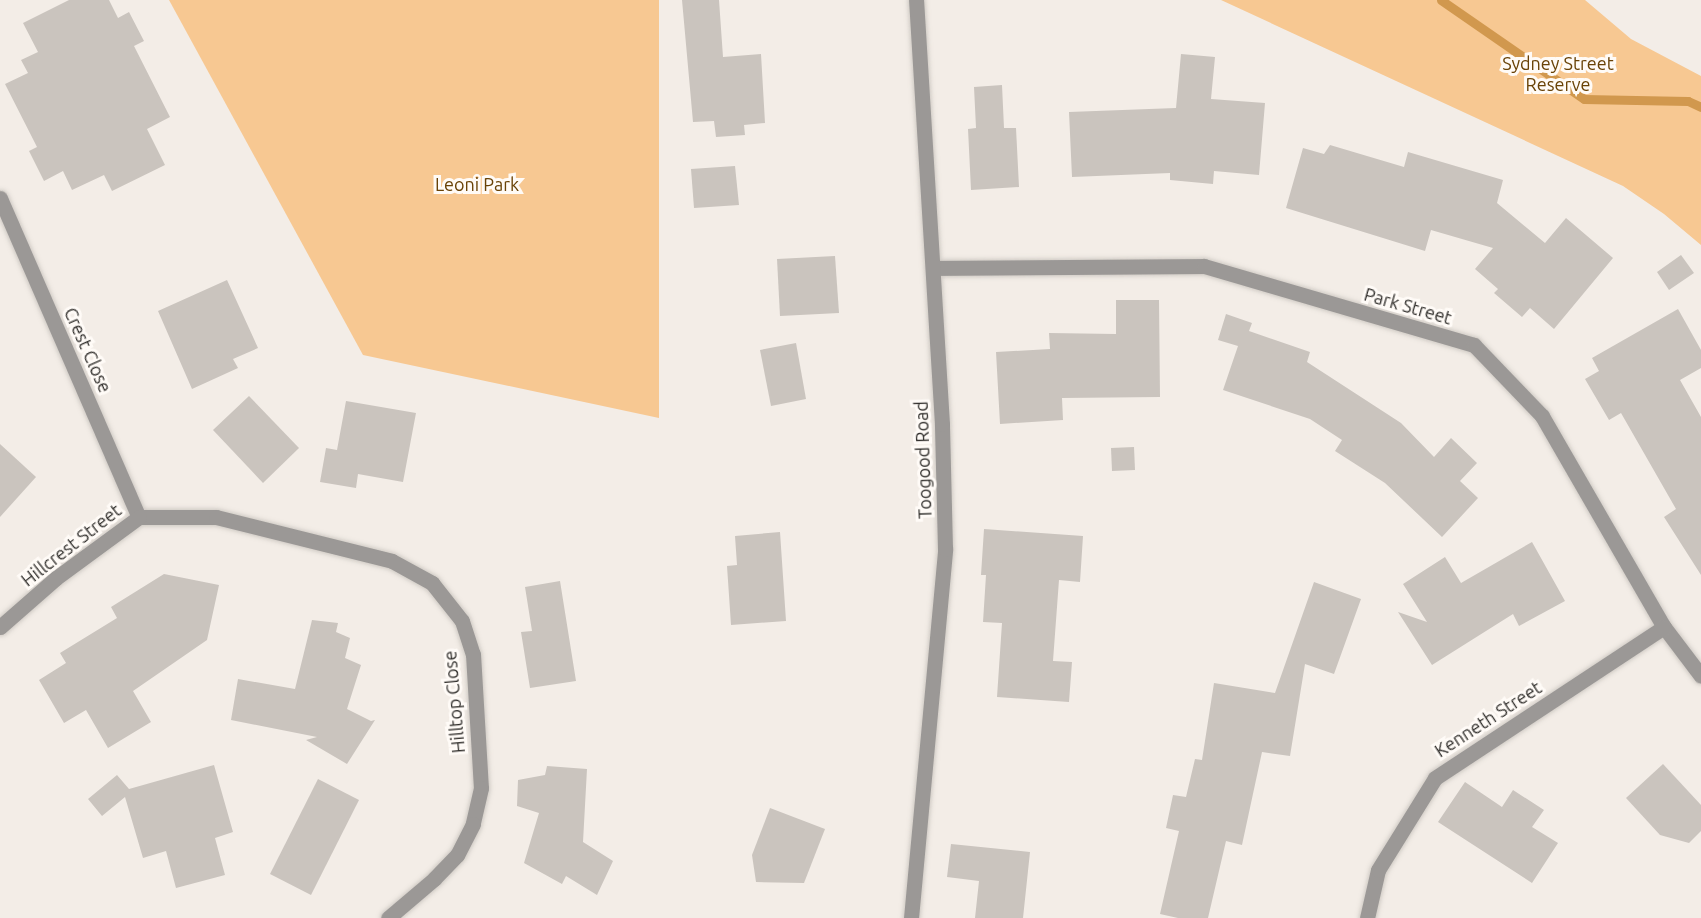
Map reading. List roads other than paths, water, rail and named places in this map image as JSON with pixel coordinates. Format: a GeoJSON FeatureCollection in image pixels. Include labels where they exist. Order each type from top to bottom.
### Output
{"type":"FeatureCollection","features":[{"type":"Feature","properties":{"kind":"street","name":"Toogood Road"},"geometry":{"type":"LineString","coordinates":[[911,918],[945,549],[942,424],[916,0]]}},
{"type":"Feature","properties":{"kind":"street","name":"Crest Close"},"geometry":{"type":"LineString","coordinates":[[0,198],[139,517]]}},
{"type":"Feature","properties":{"kind":"street","name":"Park Street"},"geometry":{"type":"LineString","coordinates":[[933,268],[1204,266],[1474,345],[1542,416],[1664,627],[1701,676]]}},
{"type":"Feature","properties":{"kind":"street","name":"Hillcrest Street"},"geometry":{"type":"LineString","coordinates":[[0,627],[56,578],[139,517]]}},
{"type":"Feature","properties":{"kind":"street","name":"Hilltop Close"},"geometry":{"type":"LineString","coordinates":[[139,517],[216,517],[392,561],[432,583],[462,621],[473,654],[481,788],[473,824],[457,855],[434,879],[388,918]]}},
{"type":"Feature","properties":{"kind":"street","name":"Kenneth Street"},"geometry":{"type":"LineString","coordinates":[[1367,918],[1378,870],[1435,777],[1664,627]]}},
{"type":"Feature","properties":{"kind":"waterway"},"geometry":{"type":"LineString","coordinates":[[1441,0],[1584,99],[1688,101],[1701,107]]}},
{"type":"Feature","properties":{"kind":"park label","name":"Sydney Street Reserve"},"geometry":{"type":"Point","coordinates":[1558,74]}},
{"type":"Feature","properties":{"kind":"park label","name":"Leoni Park"},"geometry":{"type":"Point","coordinates":[477,184]}}]}
